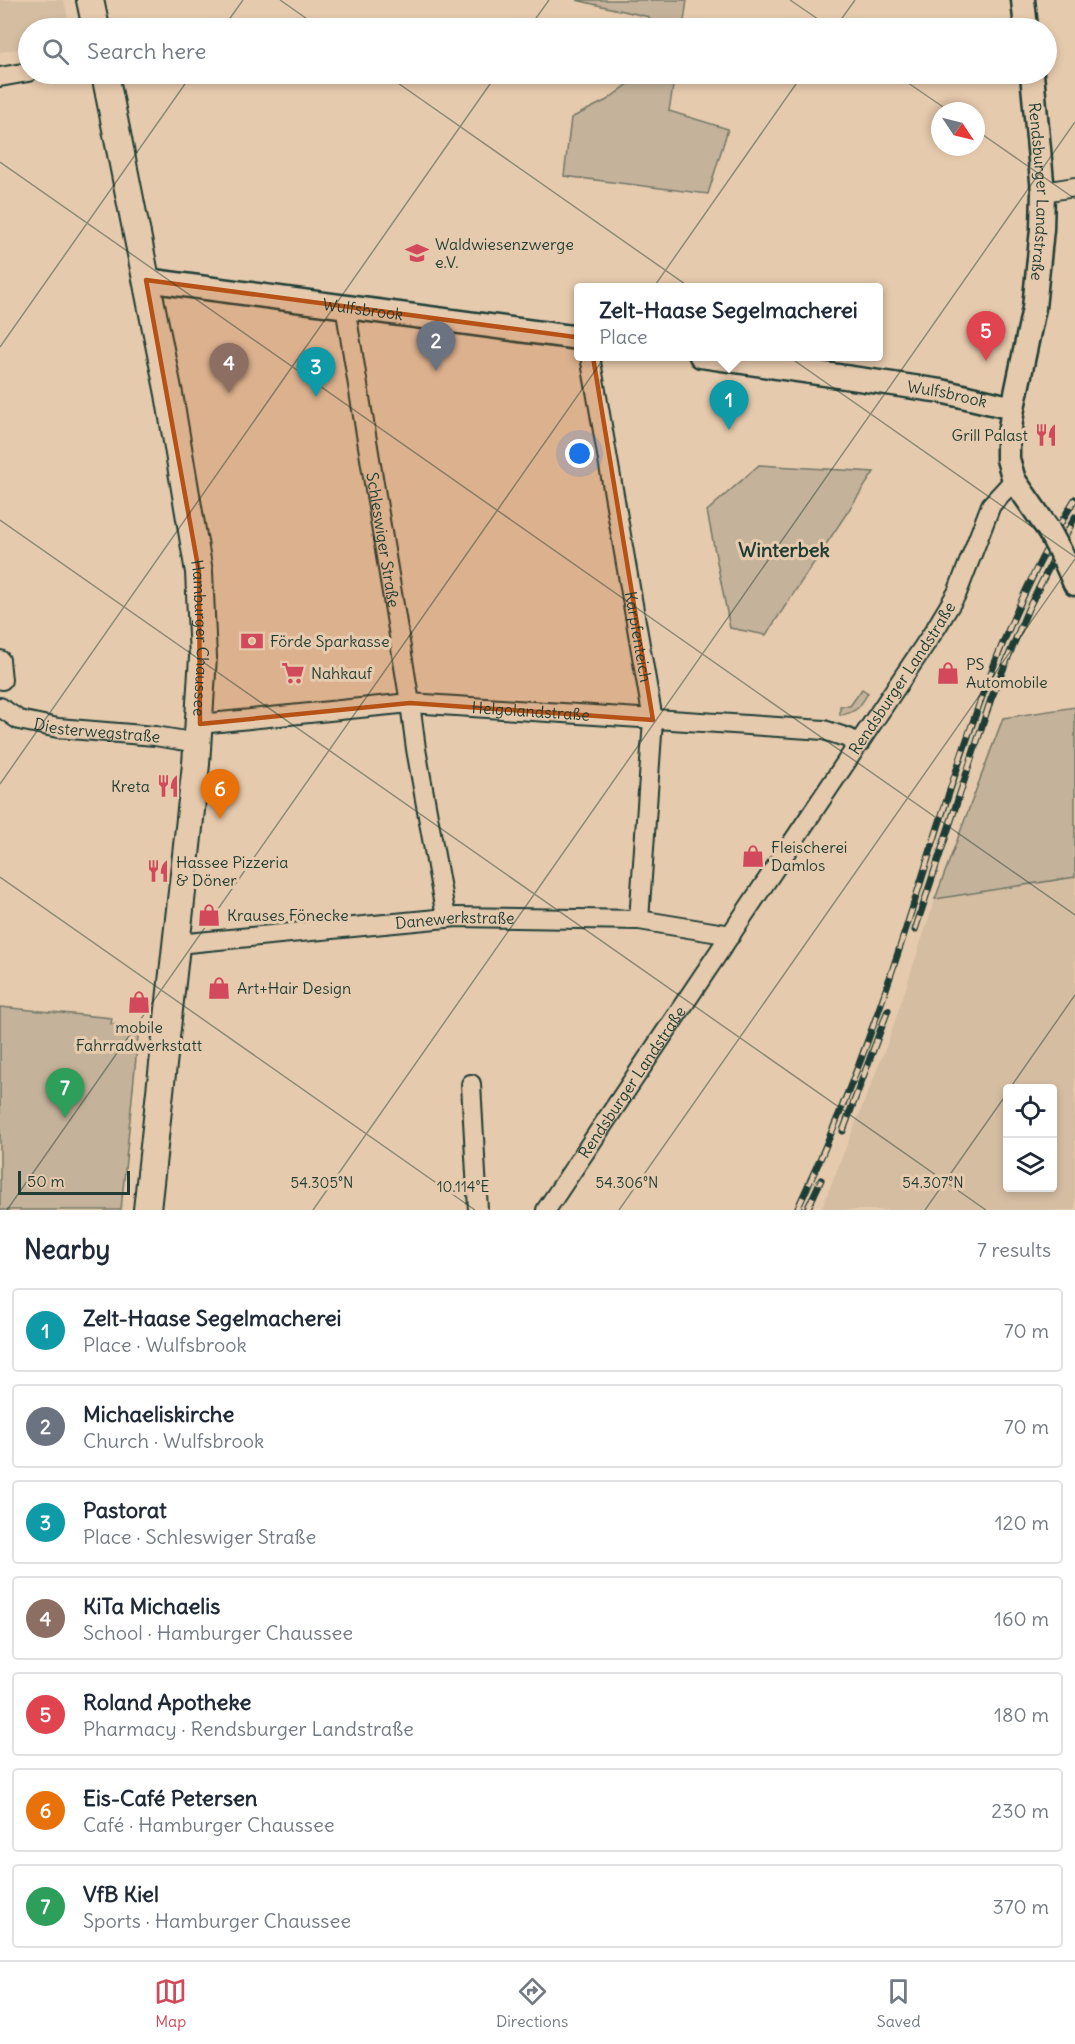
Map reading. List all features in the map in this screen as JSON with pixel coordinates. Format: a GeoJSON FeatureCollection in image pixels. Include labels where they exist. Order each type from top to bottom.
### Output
{"type":"FeatureCollection","features":[{"type":"Feature","properties":{"kind":"main road"},"geometry":{"type":"LineString","coordinates":[[90,0],[94,18]]}},
{"type":"Feature","properties":{"kind":"main road","name":"Hamburger Chaussee"},"geometry":{"type":"LineString","coordinates":[[107,84],[180,459],[199,572],[203,657],[199,734],[147,1210]]}},
{"type":"Feature","properties":{"kind":"street"},"geometry":{"type":"LineString","coordinates":[[1023,0],[1025,18]]}},
{"type":"Feature","properties":{"kind":"street"},"geometry":{"type":"LineString","coordinates":[[0,77],[18,74]]}},
{"type":"Feature","properties":{"kind":"street","name":"Rendsburger Landstraße"},"geometry":{"type":"LineString","coordinates":[[546,1210],[957,593],[991,505],[1014,480],[1008,459],[1008,442],[1034,308],[1043,192],[1033,84]]}},
{"type":"Feature","properties":{"kind":"street"},"geometry":{"type":"LineString","coordinates":[[1043,192],[1075,187]]}},
{"type":"Feature","properties":{"kind":"street","name":"Wulfsbrook"},"geometry":{"type":"LineString","coordinates":[[146,280],[574,337]]}},
{"type":"Feature","properties":{"kind":"street","name":"Schleswiger Straße"},"geometry":{"type":"LineString","coordinates":[[345,306],[416,749],[446,917]]}},
{"type":"Feature","properties":{"kind":"street","name":"Karpfenteich"},"geometry":{"type":"LineString","coordinates":[[591,361],[653,720],[639,920]]}},
{"type":"Feature","properties":{"kind":"street","name":"Wulfsbrook"},"geometry":{"type":"LineString","coordinates":[[729,361],[941,391],[1013,408]]}},
{"type":"Feature","properties":{"kind":"street"},"geometry":{"type":"LineString","coordinates":[[1014,480],[1048,529],[1075,584]]}},
{"type":"Feature","properties":{"kind":"street"},"geometry":{"type":"LineString","coordinates":[[0,660],[2,680]]}},
{"type":"Feature","properties":{"kind":"street","name":"Helgolandstraße"},"geometry":{"type":"LineString","coordinates":[[199,734],[410,703],[824,730],[858,744]]}},
{"type":"Feature","properties":{"kind":"street","name":"Diesterwegstraße"},"geometry":{"type":"LineString","coordinates":[[0,707],[19,720],[58,728],[154,736],[199,734]]}},
{"type":"Feature","properties":{"kind":"street","name":"Danewerkstraße"},"geometry":{"type":"LineString","coordinates":[[177,944],[336,930],[446,917],[639,920],[731,935]]}},
{"type":"Feature","properties":{"kind":"street"},"geometry":{"type":"LineString","coordinates":[[471,1084],[478,1210]]}},
{"type":"Feature","properties":{"kind":"highlighted area"},"geometry":{"type":"Polygon","coordinates":[[[146,280],[590,339],[653,720],[410,703],[200,724],[199,572],[146,280]]]}},
{"type":"Feature","properties":{"kind":"shaded area"},"geometry":{"type":"Polygon","coordinates":[[[0,0],[64,0],[68,18],[18,18],[18,49],[0,52],[0,0]]]}},
{"type":"Feature","properties":{"kind":"shaded area"},"geometry":{"type":"Polygon","coordinates":[[[576,0],[687,0],[684,18],[649,17],[576,0]]]}},
{"type":"Feature","properties":{"kind":"shaded area"},"geometry":{"type":"Polygon","coordinates":[[[629,84],[673,84],[669,111],[728,129],[708,194],[564,176],[571,118],[607,100],[629,84]]]}},
{"type":"Feature","properties":{"kind":"shaded area"},"geometry":{"type":"Polygon","coordinates":[[[759,465],[874,472],[766,635],[730,628],[707,511],[759,465]]]}},
{"type":"Feature","properties":{"kind":"shaded area"},"geometry":{"type":"Polygon","coordinates":[[[862,689],[868,693],[860,706],[850,713],[840,715],[840,706],[850,706],[862,689]]]}},
{"type":"Feature","properties":{"kind":"shaded area"},"geometry":{"type":"Polygon","coordinates":[[[1075,707],[1075,877],[935,899],[1003,718],[1075,707]]]}},
{"type":"Feature","properties":{"kind":"shaded area"},"geometry":{"type":"Polygon","coordinates":[[[1075,877],[1075,1210],[821,1210],[888,1042],[935,899],[1075,877]]]}},
{"type":"Feature","properties":{"kind":"shaded area"},"geometry":{"type":"Polygon","coordinates":[[[0,1007],[112,1018],[111,1024],[139,1027],[121,1210],[0,1210],[0,1007]]]}},
{"type":"Feature","properties":{"kind":"railway"},"geometry":{"type":"LineString","coordinates":[[797,1210],[838,1116],[875,1021],[953,780],[994,664],[1045,552],[1075,499]]}},
{"type":"Feature","properties":{"kind":"railway"},"geometry":{"type":"LineString","coordinates":[[915,930],[991,699],[1028,609],[1075,517]]}},
{"type":"Feature","properties":{"kind":"railway"},"geometry":{"type":"LineString","coordinates":[[843,1131],[888,1010]]}},
{"type":"Feature","properties":{"kind":"railway"},"geometry":{"type":"LineString","coordinates":[[807,1210],[821,1180]]}},
{"type":"Feature","properties":{"kind":"place","name":"Waldwiesenzwerge e.V."},"geometry":{"type":"Point","coordinates":[417,253]}},
{"type":"Feature","properties":{"kind":"place","name":"Roland Apotheke"},"geometry":{"type":"Point","coordinates":[986,361]}},
{"type":"Feature","properties":{"kind":"place","name":"Michaeliskirche"},"geometry":{"type":"Point","coordinates":[436,371]}},
{"type":"Feature","properties":{"kind":"place","name":"KiTa Michaelis"},"geometry":{"type":"Point","coordinates":[229,393]}},
{"type":"Feature","properties":{"kind":"place","name":"Pastorat"},"geometry":{"type":"Point","coordinates":[316,397]}},
{"type":"Feature","properties":{"kind":"place","name":"Zelt-Haase Segelmacherei"},"geometry":{"type":"Point","coordinates":[729,430]}},
{"type":"Feature","properties":{"kind":"place","name":"Grill Palast"},"geometry":{"type":"Point","coordinates":[1046,435]}},
{"type":"Feature","properties":{"kind":"place","name":"Förde Sparkasse"},"geometry":{"type":"Point","coordinates":[252,641]}},
{"type":"Feature","properties":{"kind":"place","name":"Nahkauf"},"geometry":{"type":"Point","coordinates":[293,673]}},
{"type":"Feature","properties":{"kind":"place","name":"PS Automobile"},"geometry":{"type":"Point","coordinates":[948,673]}},
{"type":"Feature","properties":{"kind":"place","name":"Kreta"},"geometry":{"type":"Point","coordinates":[168,786]}},
{"type":"Feature","properties":{"kind":"place","name":"Eis-Café Petersen"},"geometry":{"type":"Point","coordinates":[220,819]}},
{"type":"Feature","properties":{"kind":"place","name":"Fleischerei Damlos"},"geometry":{"type":"Point","coordinates":[753,856]}},
{"type":"Feature","properties":{"kind":"place","name":"Hassee Pizzeria & Döner"},"geometry":{"type":"Point","coordinates":[158,871]}},
{"type":"Feature","properties":{"kind":"place","name":"Krauses Fönecke"},"geometry":{"type":"Point","coordinates":[209,915]}},
{"type":"Feature","properties":{"kind":"place","name":"Art+Hair Design"},"geometry":{"type":"Point","coordinates":[219,988]}},
{"type":"Feature","properties":{"kind":"place","name":"mobile Fahrradwerkstatt"},"geometry":{"type":"Point","coordinates":[139,1002]}},
{"type":"Feature","properties":{"kind":"place","name":"VfB Kiel"},"geometry":{"type":"Point","coordinates":[65,1118]}},
{"type":"Feature","properties":{"kind":"district","name":"Winterbek"},"geometry":{"type":"Point","coordinates":[784,549]}}]}
